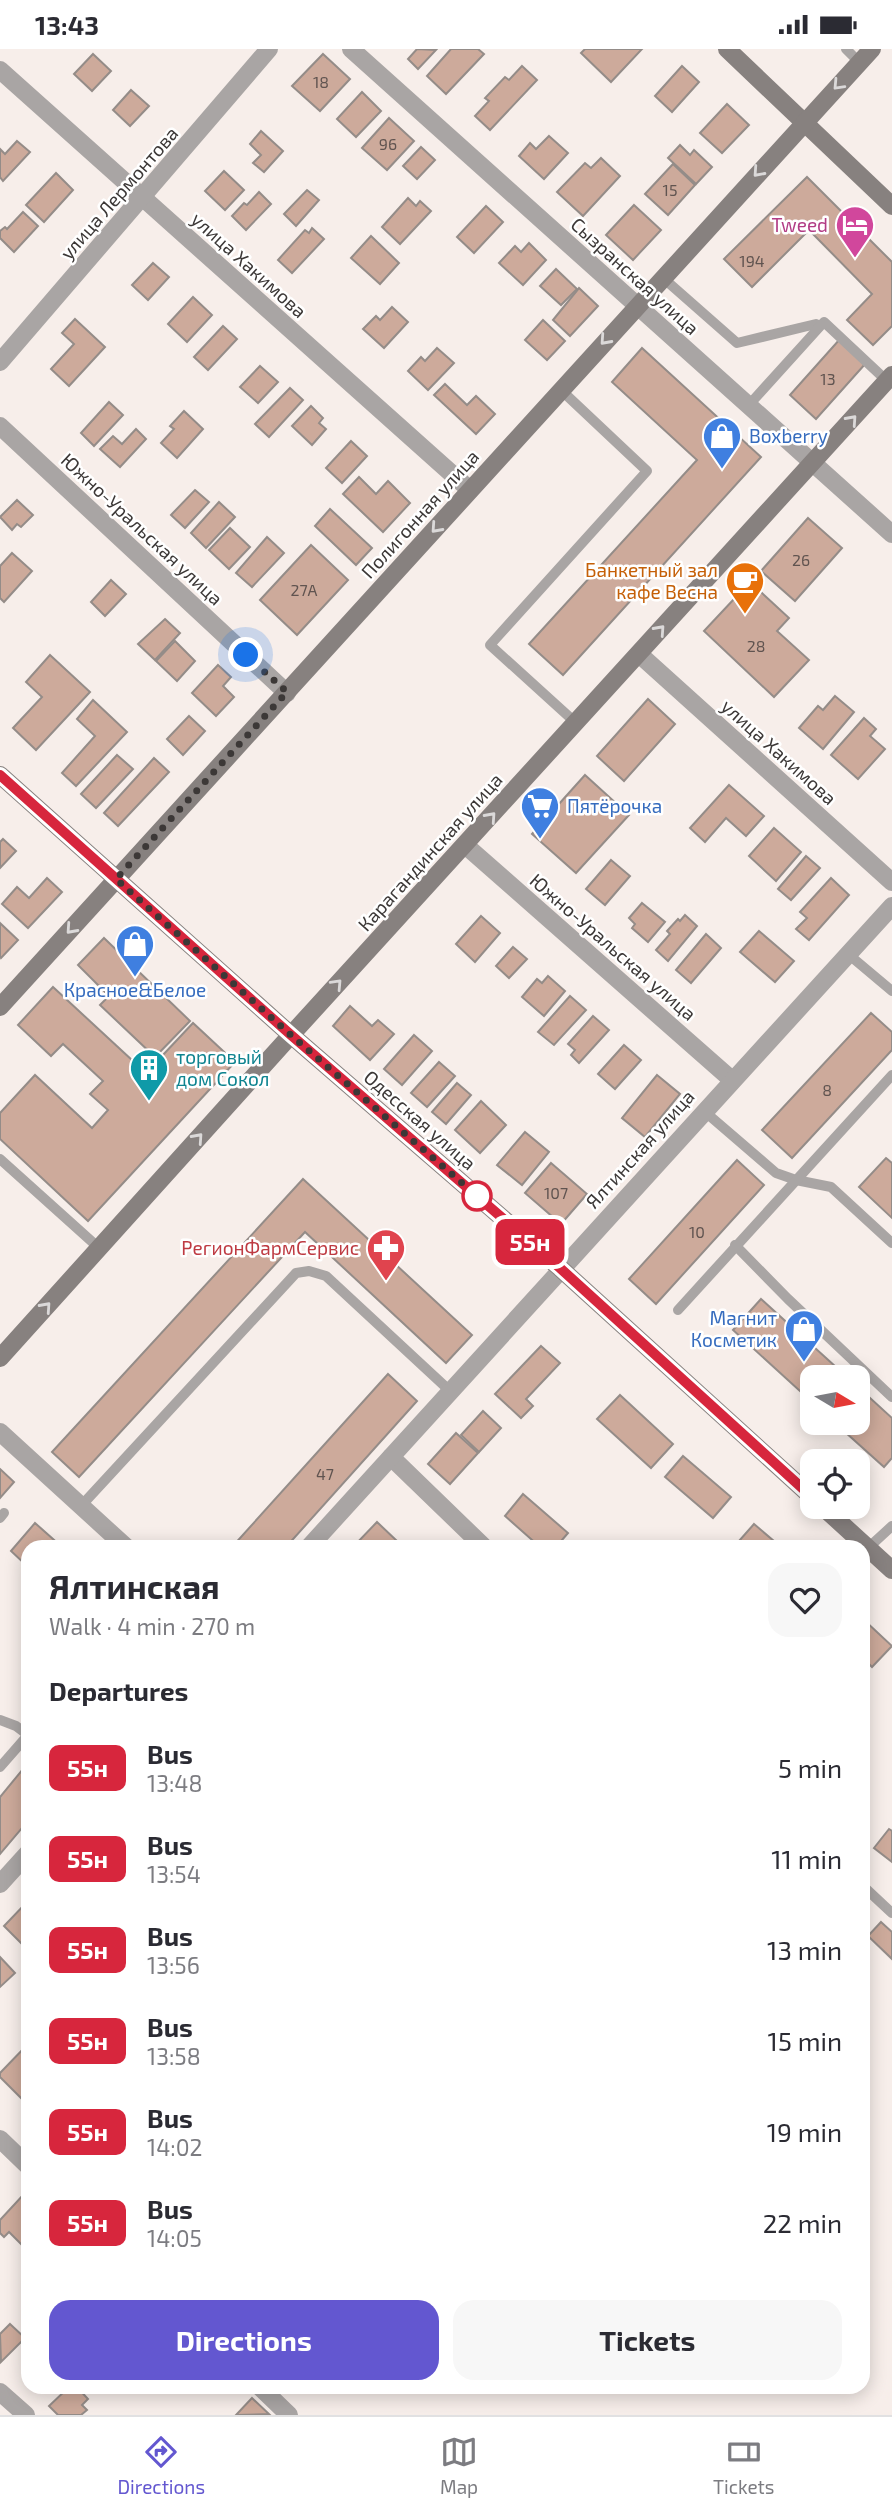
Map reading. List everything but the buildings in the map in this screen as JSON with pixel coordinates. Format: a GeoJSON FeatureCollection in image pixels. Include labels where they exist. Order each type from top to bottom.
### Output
{"type":"FeatureCollection","features":[{"type":"Feature","properties":{"kind":"main road"},"geometry":{"type":"LineString","coordinates":[[727,49],[892,206]]}},
{"type":"Feature","properties":{"kind":"main road","name":"Полигонная улица"},"geometry":{"type":"LineString","coordinates":[[0,1007],[865,55]]}},
{"type":"Feature","properties":{"kind":"main road","name":"Карагандинская улица"},"geometry":{"type":"LineString","coordinates":[[0,1358],[890,378]]}},
{"type":"Feature","properties":{"kind":"main road","name":"Одесская улица"},"geometry":{"type":"LineString","coordinates":[[0,775],[291,1035],[560,1268],[800,1486]]}},
{"type":"Feature","properties":{"kind":"main road"},"geometry":{"type":"LineString","coordinates":[[834,1519],[854,1540]]}},
{"type":"Feature","properties":{"kind":"main road"},"geometry":{"type":"LineString","coordinates":[[870,1555],[892,1570]]}},
{"type":"Feature","properties":{"kind":"street","name":"улица Лермонтова"},"geometry":{"type":"LineString","coordinates":[[0,362],[269,49]]}},
{"type":"Feature","properties":{"kind":"street","name":"Сызранская улица"},"geometry":{"type":"LineString","coordinates":[[351,49],[892,534]]}},
{"type":"Feature","properties":{"kind":"street","name":"улица Хакимова"},"geometry":{"type":"LineString","coordinates":[[0,70],[470,490]]}},
{"type":"Feature","properties":{"kind":"street","name":"Южно-Уральская улица"},"geometry":{"type":"LineString","coordinates":[[0,426],[287,692]]}},
{"type":"Feature","properties":{"kind":"street","name":"улица Хакимова"},"geometry":{"type":"LineString","coordinates":[[639,654],[892,882]]}},
{"type":"Feature","properties":{"kind":"street","name":"Южно-Уральская улица"},"geometry":{"type":"LineString","coordinates":[[465,845],[732,1080]]}},
{"type":"Feature","properties":{"kind":"street","name":"Ялтинская улица"},"geometry":{"type":"LineString","coordinates":[[315,1540],[892,906]]}},
{"type":"Feature","properties":{"kind":"street"},"geometry":{"type":"LineString","coordinates":[[0,1432],[118,1540]]}},
{"type":"Feature","properties":{"kind":"street"},"geometry":{"type":"LineString","coordinates":[[391,1457],[477,1540]]}},
{"type":"Feature","properties":{"kind":"street"},"geometry":{"type":"LineString","coordinates":[[0,1884],[21,1861]]}},
{"type":"Feature","properties":{"kind":"street"},"geometry":{"type":"LineString","coordinates":[[0,2139],[21,2159]]}},
{"type":"Feature","properties":{"kind":"street"},"geometry":{"type":"LineString","coordinates":[[0,2392],[26,2415]]}},
{"type":"Feature","properties":{"kind":"street"},"geometry":{"type":"LineString","coordinates":[[267,2394],[289,2415]]}},
{"type":"Feature","properties":{"kind":"lane"},"geometry":{"type":"LineString","coordinates":[[846,49],[865,55]]}},
{"type":"Feature","properties":{"kind":"lane"},"geometry":{"type":"LineString","coordinates":[[662,277],[737,343],[816,324]]}},
{"type":"Feature","properties":{"kind":"lane"},"geometry":{"type":"LineString","coordinates":[[748,406],[824,322],[890,378]]}},
{"type":"Feature","properties":{"kind":"lane"},"geometry":{"type":"LineString","coordinates":[[561,390],[647,471],[490,645],[576,723]]}},
{"type":"Feature","properties":{"kind":"lane"},"geometry":{"type":"LineString","coordinates":[[848,954],[892,991]]}},
{"type":"Feature","properties":{"kind":"lane"},"geometry":{"type":"LineString","coordinates":[[678,1310],[892,1075]]}},
{"type":"Feature","properties":{"kind":"lane"},"geometry":{"type":"LineString","coordinates":[[704,1111],[776,1173],[831,1187],[892,1243]]}},
{"type":"Feature","properties":{"kind":"lane"},"geometry":{"type":"LineString","coordinates":[[0,1159],[99,1248]]}},
{"type":"Feature","properties":{"kind":"lane"},"geometry":{"type":"LineString","coordinates":[[736,1245],[788,1299],[892,1397]]}},
{"type":"Feature","properties":{"kind":"lane"},"geometry":{"type":"LineString","coordinates":[[81,1506],[296,1273],[309,1271],[326,1276],[450,1391]]}},
{"type":"Feature","properties":{"kind":"lane"},"geometry":{"type":"LineString","coordinates":[[870,1546],[892,1526]]}},
{"type":"Feature","properties":{"kind":"lane"},"geometry":{"type":"LineString","coordinates":[[0,1720],[21,1730]]}},
{"type":"Feature","properties":{"kind":"lane"},"geometry":{"type":"LineString","coordinates":[[0,1767],[21,1743]]}},
{"type":"Feature","properties":{"kind":"lane"},"geometry":{"type":"LineString","coordinates":[[870,1893],[892,1913]]}},
{"type":"Feature","properties":{"kind":"bus line","name":"55н"},"geometry":{"type":"LineString","coordinates":[[0,775],[291,1035],[560,1268],[800,1486]]}},
{"type":"Feature","properties":{"kind":"place","name":"Tweed"},"geometry":{"type":"Point","coordinates":[855,259]}},
{"type":"Feature","properties":{"kind":"place","name":"Boxberry"},"geometry":{"type":"Point","coordinates":[722,470]}},
{"type":"Feature","properties":{"kind":"place","name":"Банкетный зал кафе Весна"},"geometry":{"type":"Point","coordinates":[745,615]}},
{"type":"Feature","properties":{"kind":"place","name":"Пятёрочка"},"geometry":{"type":"Point","coordinates":[540,840]}},
{"type":"Feature","properties":{"kind":"place","name":"Красное&Белое"},"geometry":{"type":"Point","coordinates":[135,978]}},
{"type":"Feature","properties":{"kind":"place","name":"торговый дом Сокол"},"geometry":{"type":"Point","coordinates":[149,1102]}},
{"type":"Feature","properties":{"kind":"place","name":"РегионФармСервис"},"geometry":{"type":"Point","coordinates":[386,1282]}},
{"type":"Feature","properties":{"kind":"place","name":"Магнит Косметик"},"geometry":{"type":"Point","coordinates":[804,1363]}},
{"type":"Feature","properties":{"kind":"route"},"geometry":{"type":"LineString","coordinates":[[246,655],[287,692],[116,879],[477,1196]]}}]}
